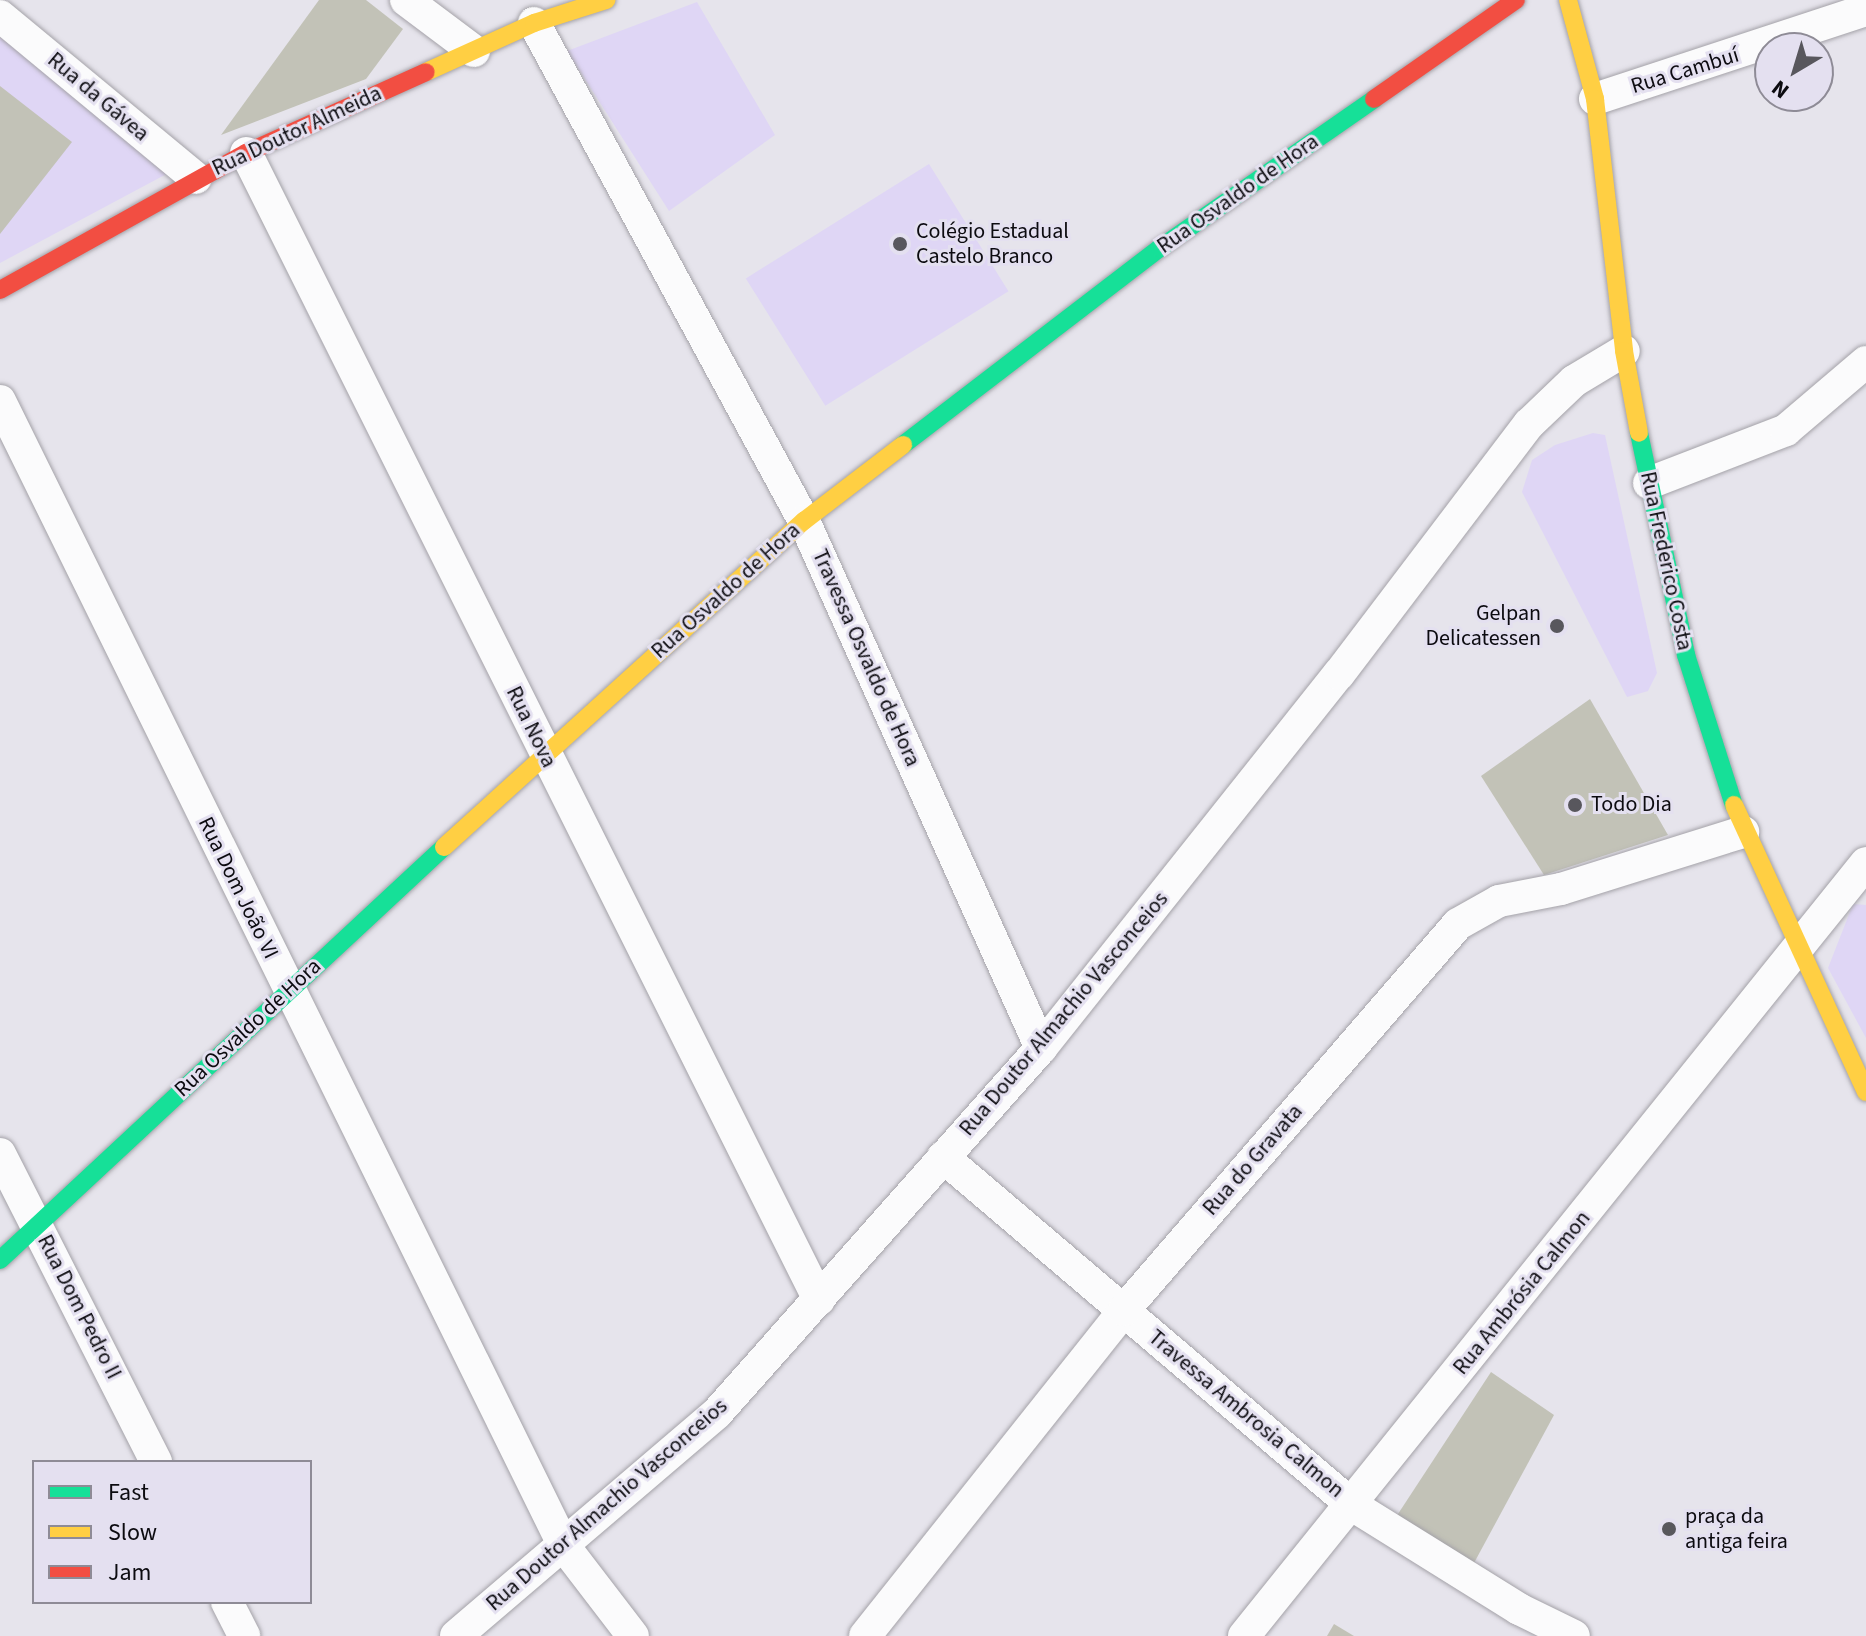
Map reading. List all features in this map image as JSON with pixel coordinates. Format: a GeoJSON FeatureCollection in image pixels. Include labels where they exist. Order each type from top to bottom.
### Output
{"type":"FeatureCollection","features":[{"type":"Feature","properties":{"kind":"street"},"geometry":{"type":"LineString","coordinates":[[406,0],[474,51]]}},
{"type":"Feature","properties":{"kind":"street","name":"Rua Doutor Almeida"},"geometry":{"type":"LineString","coordinates":[[0,290],[196,178],[246,153],[534,23],[606,0]]}},
{"type":"Feature","properties":{"kind":"street","name":"Rua Osvaldo de Hora"},"geometry":{"type":"LineString","coordinates":[[0,1260],[544,754],[804,521],[1160,248],[1516,0]]}},
{"type":"Feature","properties":{"kind":"street","name":"Rua Frederico Costa"},"geometry":{"type":"LineString","coordinates":[[1568,0],[1595,99],[1624,351],[1686,655],[1743,832],[1866,1092]]}},
{"type":"Feature","properties":{"kind":"street","name":"Rua Cambuí"},"geometry":{"type":"LineString","coordinates":[[1595,99],[1866,10]]}},
{"type":"Feature","properties":{"kind":"street","name":"Rua da Gávea"},"geometry":{"type":"LineString","coordinates":[[0,16],[196,178]]}},
{"type":"Feature","properties":{"kind":"street","name":"Travessa Osvaldo de Hora"},"geometry":{"type":"LineString","coordinates":[[534,23],[804,521],[1041,1048]]}},
{"type":"Feature","properties":{"kind":"street","name":"Rua Nova"},"geometry":{"type":"LineString","coordinates":[[246,153],[819,1300]]}},
{"type":"Feature","properties":{"kind":"street","name":"Rua Doutor Almachio Vasconceios"},"geometry":{"type":"LineString","coordinates":[[456,1636],[717,1413],[1041,1048],[1339,674],[1529,424],[1574,381],[1624,351]]}},
{"type":"Feature","properties":{"kind":"street"},"geometry":{"type":"LineString","coordinates":[[1649,483],[1786,430],[1866,362]]}},
{"type":"Feature","properties":{"kind":"street","name":"Rua Dom João VI"},"geometry":{"type":"LineString","coordinates":[[0,401],[564,1546],[633,1636]]}},
{"type":"Feature","properties":{"kind":"street","name":"Rua do Gravata"},"geometry":{"type":"LineString","coordinates":[[865,1636],[1124,1310],[1458,924],[1499,901],[1561,889],[1743,832]]}},
{"type":"Feature","properties":{"kind":"street","name":"Rua Ambrósia Calmon"},"geometry":{"type":"LineString","coordinates":[[1244,1636],[1866,863]]}},
{"type":"Feature","properties":{"kind":"street","name":"Rua Dom Pedro II"},"geometry":{"type":"LineString","coordinates":[[0,1154],[155,1460]]}},
{"type":"Feature","properties":{"kind":"street","name":"Travessa Ambrosia Calmon"},"geometry":{"type":"LineString","coordinates":[[943,1157],[1352,1505],[1419,1550],[1574,1636]]}},
{"type":"Feature","properties":{"kind":"street"},"geometry":{"type":"LineString","coordinates":[[228,1604],[244,1636]]}},
{"type":"Feature","properties":{"kind":"shaded area"},"geometry":{"type":"Polygon","coordinates":[[[697,2],[775,135],[669,211],[567,51],[697,2]]]}},
{"type":"Feature","properties":{"kind":"shaded area"},"geometry":{"type":"Polygon","coordinates":[[[0,37],[174,170],[0,263],[0,37]]]}},
{"type":"Feature","properties":{"kind":"shaded area"},"geometry":{"type":"Polygon","coordinates":[[[929,164],[1008,291],[825,406],[746,278],[929,164]]]}},
{"type":"Feature","properties":{"kind":"shaded area"},"geometry":{"type":"Polygon","coordinates":[[[1593,433],[1605,435],[1657,673],[1648,691],[1627,697],[1522,492],[1532,460],[1555,445],[1593,433]]]}},
{"type":"Feature","properties":{"kind":"shaded area"},"geometry":{"type":"Polygon","coordinates":[[[1853,904],[1866,905],[1866,1038],[1828,968],[1853,904]]]}},
{"type":"Feature","properties":{"kind":"building"},"geometry":{"type":"Polygon","coordinates":[[[319,0],[366,0],[403,29],[366,79],[221,135],[319,0]]]}},
{"type":"Feature","properties":{"kind":"building"},"geometry":{"type":"Polygon","coordinates":[[[0,86],[72,142],[0,234],[0,86]]]}},
{"type":"Feature","properties":{"kind":"building","name":"Todo Dia"},"geometry":{"type":"Polygon","coordinates":[[[1590,699],[1668,835],[1544,875],[1481,776],[1590,699]]]}},
{"type":"Feature","properties":{"kind":"building"},"geometry":{"type":"Polygon","coordinates":[[[1491,1372],[1554,1415],[1474,1563],[1396,1517],[1491,1372]]]}},
{"type":"Feature","properties":{"kind":"building"},"geometry":{"type":"Polygon","coordinates":[[[1334,1624],[1354,1636],[1327,1636],[1334,1624]]]}},
{"type":"Feature","properties":{"kind":"traffic: fast"},"geometry":{"type":"LineString","coordinates":[[903,445],[1160,248],[1374,99]]}},
{"type":"Feature","properties":{"kind":"traffic: fast"},"geometry":{"type":"LineString","coordinates":[[1639,433],[1686,655],[1734,805]]}},
{"type":"Feature","properties":{"kind":"traffic: fast"},"geometry":{"type":"LineString","coordinates":[[0,1260],[444,847]]}},
{"type":"Feature","properties":{"kind":"traffic: slow"},"geometry":{"type":"LineString","coordinates":[[426,72],[534,23],[606,0]]}},
{"type":"Feature","properties":{"kind":"traffic: slow"},"geometry":{"type":"LineString","coordinates":[[1568,0],[1595,99],[1624,351],[1639,433]]}},
{"type":"Feature","properties":{"kind":"traffic: slow"},"geometry":{"type":"LineString","coordinates":[[444,847],[804,521],[903,445]]}},
{"type":"Feature","properties":{"kind":"traffic: slow"},"geometry":{"type":"LineString","coordinates":[[1734,805],[1866,1092]]}},
{"type":"Feature","properties":{"kind":"traffic: jam"},"geometry":{"type":"LineString","coordinates":[[1374,99],[1516,0]]}},
{"type":"Feature","properties":{"kind":"traffic: jam"},"geometry":{"type":"LineString","coordinates":[[0,290],[246,153],[426,72]]}},
{"type":"Feature","properties":{"kind":"place","name":"Colégio Estadual Castelo Branco"},"geometry":{"type":"Point","coordinates":[900,244]}},
{"type":"Feature","properties":{"kind":"place","name":"Gelpan Delicatessen"},"geometry":{"type":"Point","coordinates":[1557,626]}},
{"type":"Feature","properties":{"kind":"place","name":"Todo Dia"},"geometry":{"type":"Point","coordinates":[1575,805]}},
{"type":"Feature","properties":{"kind":"place","name":"praça da antiga feira"},"geometry":{"type":"Point","coordinates":[1669,1529]}}]}
